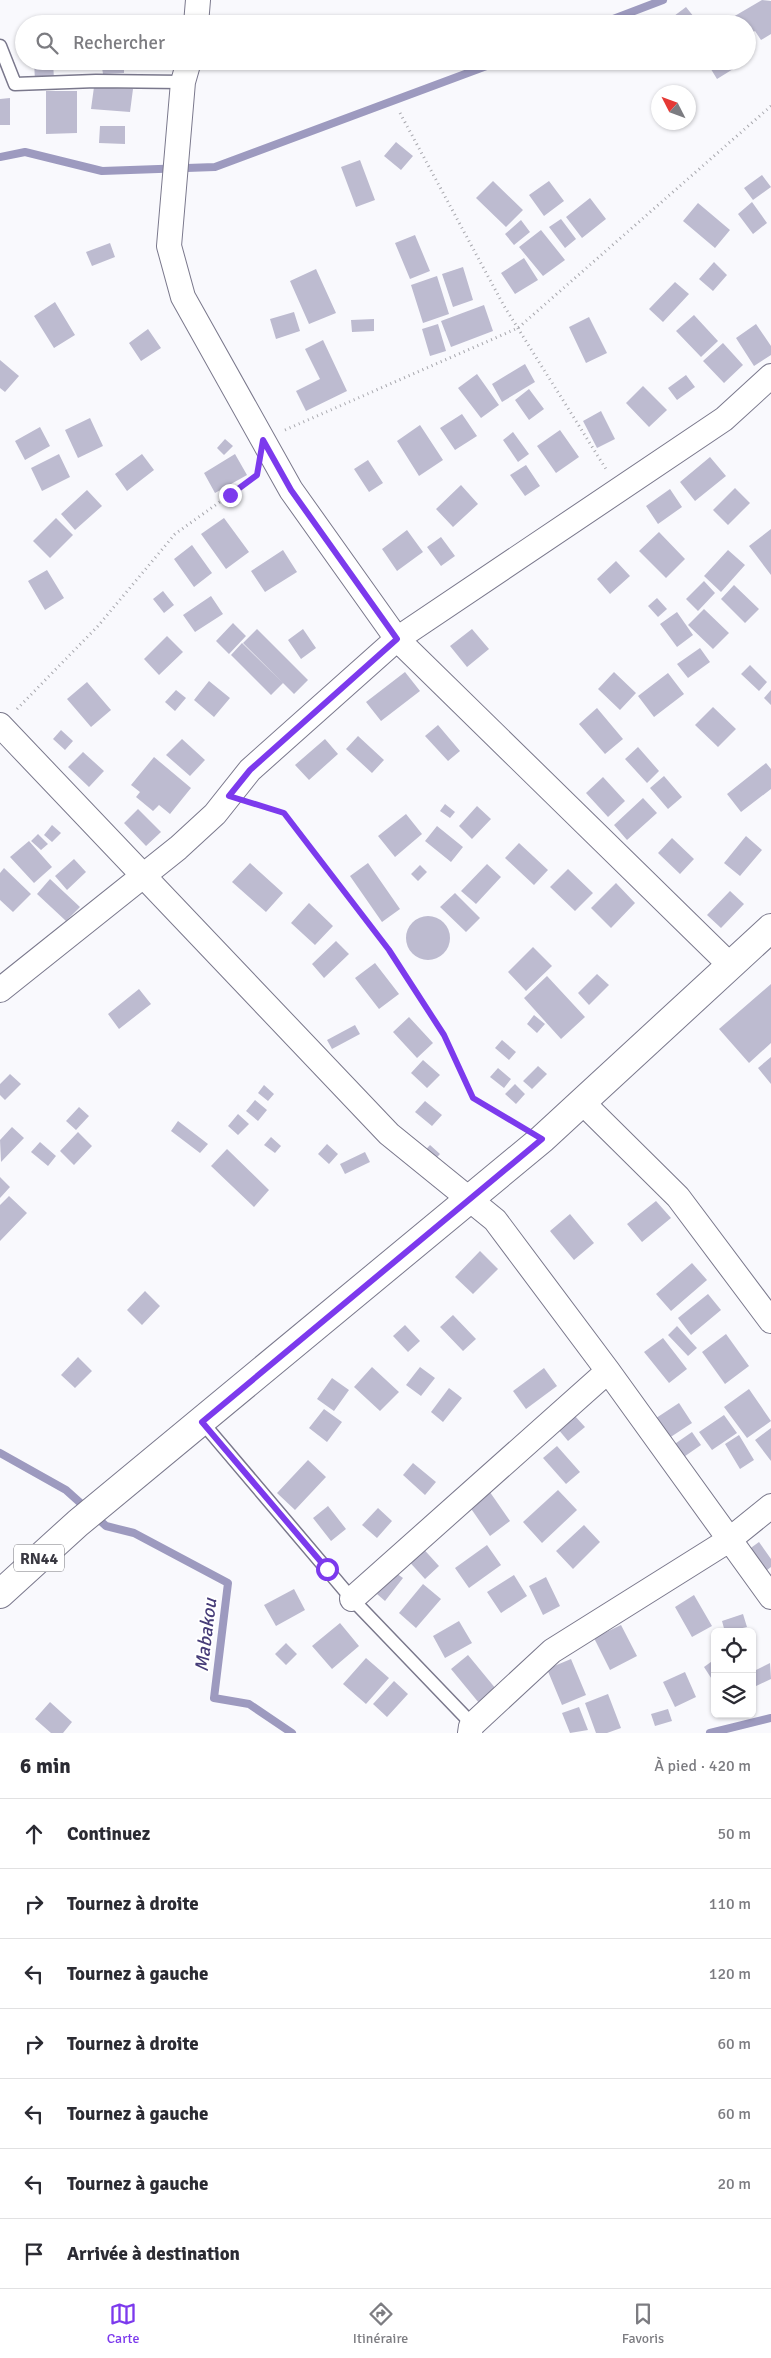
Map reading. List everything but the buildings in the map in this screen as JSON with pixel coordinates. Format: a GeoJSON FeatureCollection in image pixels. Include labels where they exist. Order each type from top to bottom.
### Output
{"type":"FeatureCollection","features":[{"type":"Feature","properties":{"kind":"main road","name":"RN44"},"geometry":{"type":"LineString","coordinates":[[0,1594],[104,1501],[202,1422],[542,1139],[771,929]]}},
{"type":"Feature","properties":{"kind":"street"},"geometry":{"type":"LineString","coordinates":[[197,15],[198,0]]}},
{"type":"Feature","properties":{"kind":"street"},"geometry":{"type":"LineString","coordinates":[[186,72],[169,246],[183,297],[291,490],[397,639],[731,966]]}},
{"type":"Feature","properties":{"kind":"street"},"geometry":{"type":"LineString","coordinates":[[0,990],[143,875],[215,814],[250,770],[397,639],[724,419],[768,385]]}},
{"type":"Feature","properties":{"kind":"street"},"geometry":{"type":"LineString","coordinates":[[0,725],[389,1134],[495,1220],[608,1371],[771,1597]]}},
{"type":"Feature","properties":{"kind":"street"},"geometry":{"type":"LineString","coordinates":[[582,1102],[678,1196],[771,1320]]}},
{"type":"Feature","properties":{"kind":"street"},"geometry":{"type":"LineString","coordinates":[[352,1599],[608,1371]]}},
{"type":"Feature","properties":{"kind":"street"},"geometry":{"type":"LineString","coordinates":[[472,1728],[552,1651],[729,1540],[771,1506]]}},
{"type":"Feature","properties":{"kind":"lane"},"geometry":{"type":"LineString","coordinates":[[0,46],[15,84],[96,81],[186,72]]}},
{"type":"Feature","properties":{"kind":"lane"},"geometry":{"type":"LineString","coordinates":[[202,1422],[352,1599],[472,1728]]}},
{"type":"Feature","properties":{"kind":"path"},"geometry":{"type":"LineString","coordinates":[[0,725],[98,626],[175,534],[257,475],[263,440],[518,328],[771,106]]}},
{"type":"Feature","properties":{"kind":"path"},"geometry":{"type":"LineString","coordinates":[[400,113],[518,328],[619,490]]}},
{"type":"Feature","properties":{"kind":"path"},"geometry":{"type":"LineString","coordinates":[[229,796],[284,813],[389,950],[444,1035],[473,1098],[542,1139]]}},
{"type":"Feature","properties":{"kind":"waterway"},"geometry":{"type":"LineString","coordinates":[[624,15],[663,0]]}},
{"type":"Feature","properties":{"kind":"waterway"},"geometry":{"type":"LineString","coordinates":[[0,157],[25,152],[102,171],[215,167],[476,70]]}},
{"type":"Feature","properties":{"kind":"waterway","name":"Mabakou"},"geometry":{"type":"LineString","coordinates":[[0,1453],[66,1490],[106,1526],[134,1533],[228,1583],[214,1698],[249,1704],[292,1733]]}},
{"type":"Feature","properties":{"kind":"waterway","name":"Mabakou"},"geometry":{"type":"LineString","coordinates":[[710,1733],[771,1718]]}},
{"type":"Feature","properties":{"kind":"route"},"geometry":{"type":"LineString","coordinates":[[230,495],[257,475],[263,440],[291,490],[397,639],[250,770],[229,796],[284,813],[389,950],[444,1035],[473,1098],[542,1139],[202,1422],[327,1569]]}}]}
